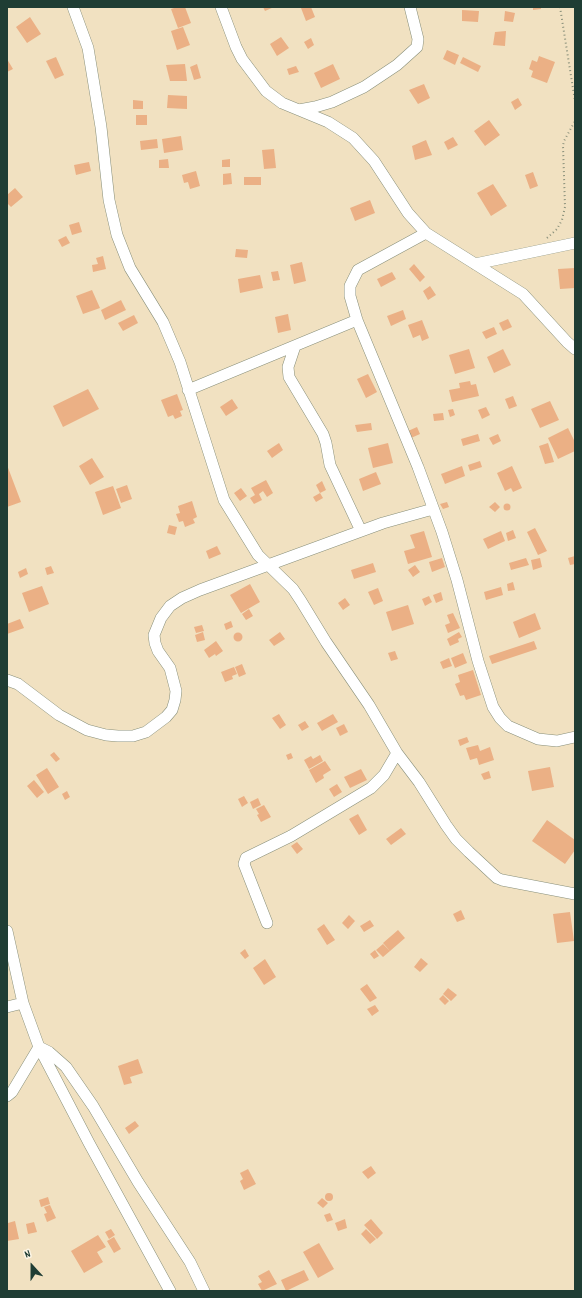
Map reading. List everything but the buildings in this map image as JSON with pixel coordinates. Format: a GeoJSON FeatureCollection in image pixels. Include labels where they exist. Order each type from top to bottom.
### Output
{"type":"FeatureCollection","features":[{"type":"Feature","properties":{"kind":"street"},"geometry":{"type":"LineString","coordinates":[[73,7],[88,48],[101,127],[109,200],[117,235],[130,268],[163,322],[180,362],[224,500],[258,555],[293,590],[301,601],[326,642],[369,705],[397,752],[419,782],[456,839],[497,878],[575,894]]}},
{"type":"Feature","properties":{"kind":"street"},"geometry":{"type":"LineString","coordinates":[[221,7],[242,59],[266,91],[275,98],[328,122],[353,138],[374,161],[408,212],[426,233],[523,294],[575,349]]}},
{"type":"Feature","properties":{"kind":"street"},"geometry":{"type":"LineString","coordinates":[[299,110],[332,102],[364,87],[397,65],[416,47],[418,39],[410,7]]}},
{"type":"Feature","properties":{"kind":"street"},"geometry":{"type":"LineString","coordinates":[[426,233],[358,270],[350,286],[350,296],[357,320],[418,467],[442,532],[457,580],[478,661],[493,708],[508,726],[538,739],[557,741],[575,736]]}},
{"type":"Feature","properties":{"kind":"street"},"geometry":{"type":"LineString","coordinates":[[474,264],[575,243]]}},
{"type":"Feature","properties":{"kind":"street"},"geometry":{"type":"LineString","coordinates":[[188,390],[357,320]]}},
{"type":"Feature","properties":{"kind":"street"},"geometry":{"type":"LineString","coordinates":[[295,346],[288,367],[289,377],[323,434],[330,466],[361,531]]}},
{"type":"Feature","properties":{"kind":"street"},"geometry":{"type":"LineString","coordinates":[[7,680],[18,684],[60,715],[87,730],[106,735],[118,736],[133,736],[146,732],[166,717],[172,710],[176,700],[176,690],[170,668],[158,651],[154,635],[161,618],[170,606],[182,598],[200,590],[383,523],[433,509]]}},
{"type":"Feature","properties":{"kind":"street"},"geometry":{"type":"LineString","coordinates":[[267,923],[244,864],[246,858],[291,836],[371,788],[384,776],[397,752]]}},
{"type":"Feature","properties":{"kind":"street"},"geometry":{"type":"LineString","coordinates":[[7,931],[23,1003],[39,1047],[89,1143],[170,1291]]}},
{"type":"Feature","properties":{"kind":"street"},"geometry":{"type":"LineString","coordinates":[[7,1007],[23,1003]]}},
{"type":"Feature","properties":{"kind":"street"},"geometry":{"type":"LineString","coordinates":[[7,1096],[12,1092],[39,1047]]}},
{"type":"Feature","properties":{"kind":"street"},"geometry":{"type":"LineString","coordinates":[[39,1047],[49,1052],[66,1067],[78,1083],[190,1262],[204,1291]]}},
{"type":"Feature","properties":{"kind":"path"},"geometry":{"type":"LineString","coordinates":[[560,7],[575,101]]}},
{"type":"Feature","properties":{"kind":"path"},"geometry":{"type":"LineString","coordinates":[[541,242],[557,229],[562,220],[565,207],[563,146],[564,141],[575,121]]}}]}
